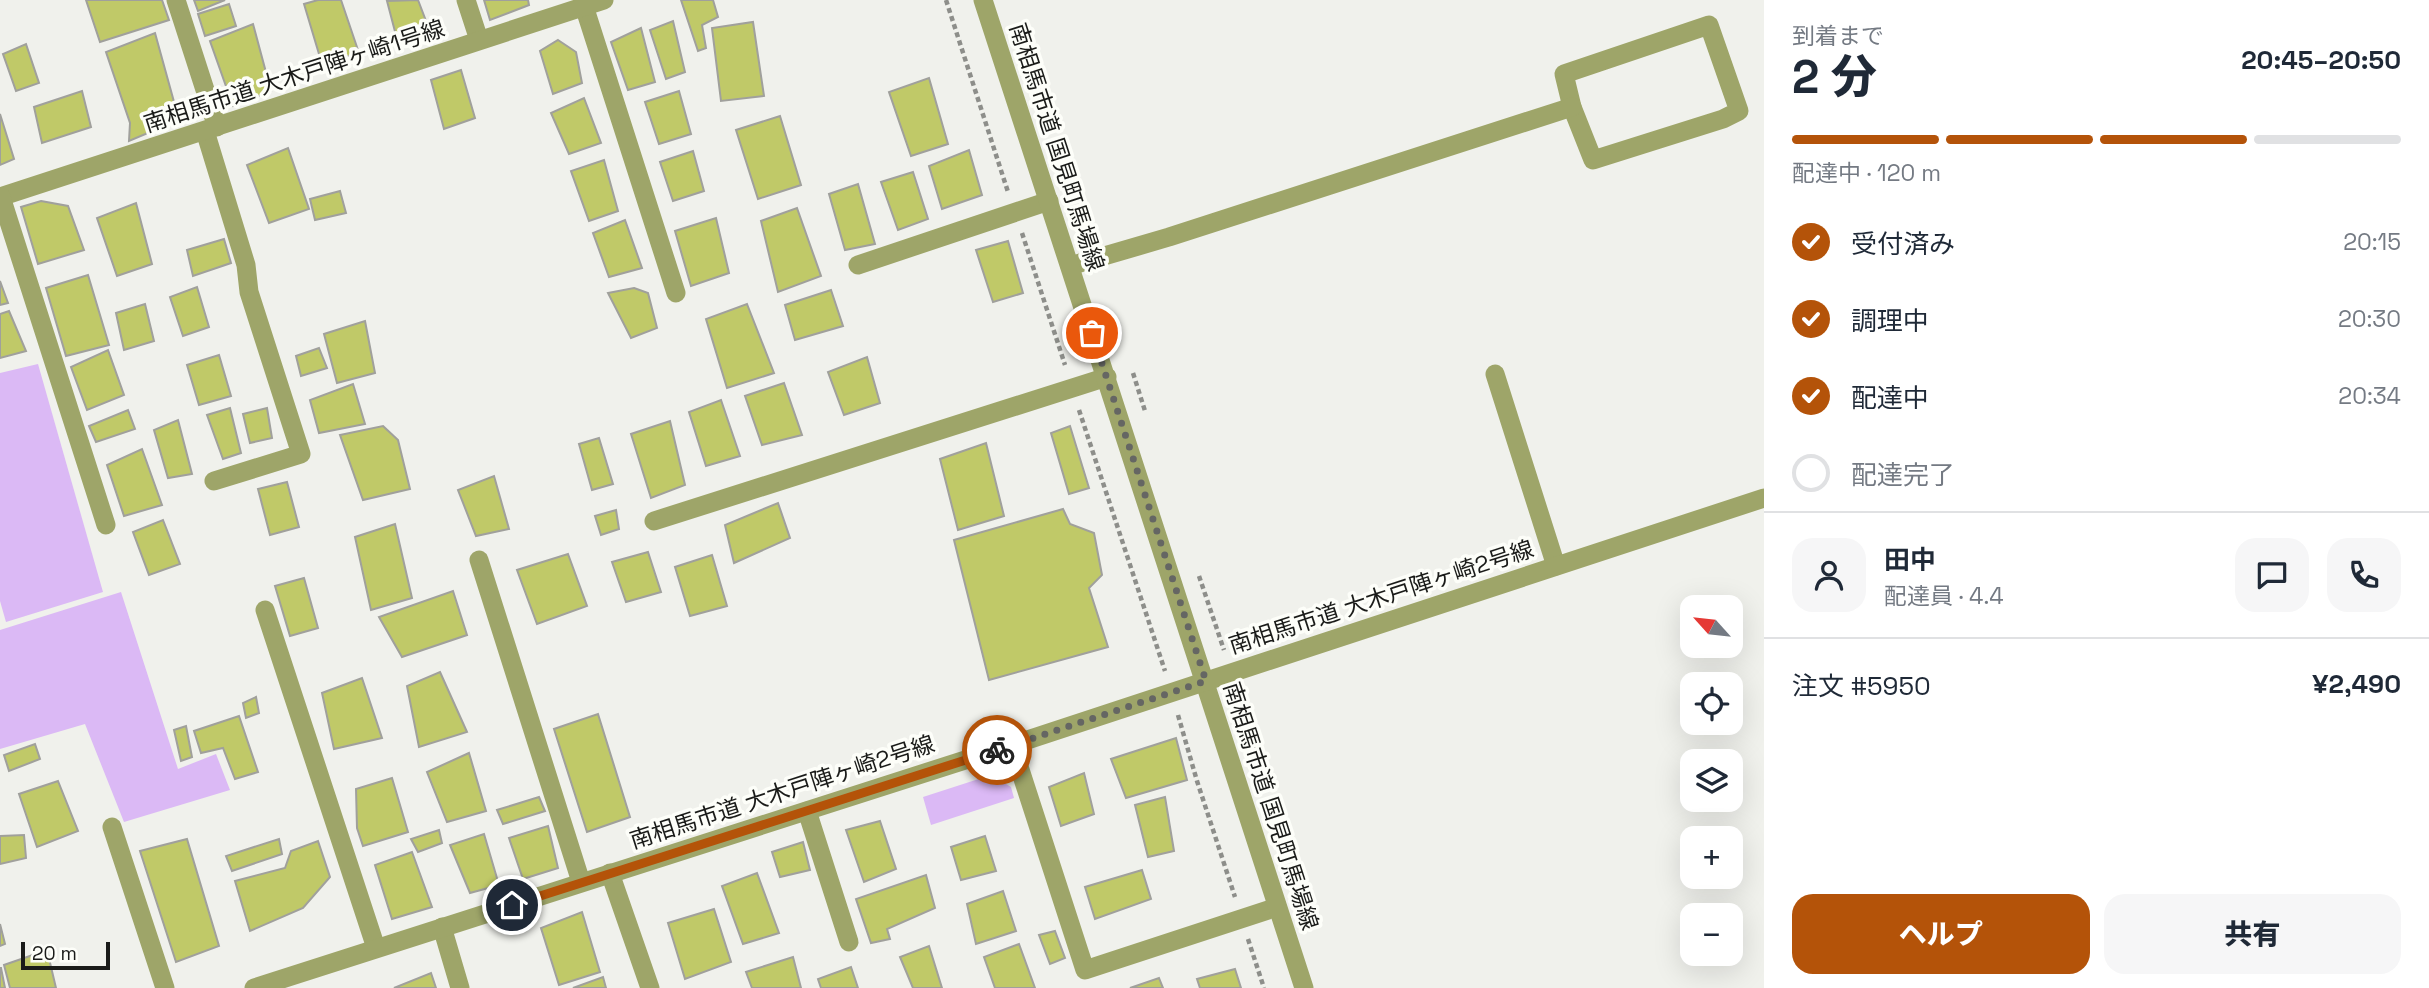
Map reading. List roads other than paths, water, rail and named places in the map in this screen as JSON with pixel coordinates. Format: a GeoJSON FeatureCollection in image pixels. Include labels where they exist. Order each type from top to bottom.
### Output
{"type":"FeatureCollection","features":[{"type":"Feature","properties":{"kind":"street"},"geometry":{"type":"LineString","coordinates":[[176,0],[246,265],[249,292],[301,454],[214,481]]}},
{"type":"Feature","properties":{"kind":"street"},"geometry":{"type":"LineString","coordinates":[[466,0],[479,40]]}},
{"type":"Feature","properties":{"kind":"street","name":"南相馬市道 大木戸陣ヶ崎1号線"},"geometry":{"type":"LineString","coordinates":[[0,197],[604,0]]}},
{"type":"Feature","properties":{"kind":"street","name":"南相馬市道 国見町馬場線"},"geometry":{"type":"LineString","coordinates":[[983,0],[1304,988]]}},
{"type":"Feature","properties":{"kind":"street"},"geometry":{"type":"LineString","coordinates":[[584,6],[676,293]]}},
{"type":"Feature","properties":{"kind":"street"},"geometry":{"type":"LineString","coordinates":[[1709,25],[1739,111],[1723,119],[1593,160],[1572,107],[1564,74],[1709,25]]}},
{"type":"Feature","properties":{"kind":"street"},"geometry":{"type":"LineString","coordinates":[[1070,266],[1169,237],[1572,107]]}},
{"type":"Feature","properties":{"kind":"street"},"geometry":{"type":"LineString","coordinates":[[0,197],[106,525]]}},
{"type":"Feature","properties":{"kind":"street"},"geometry":{"type":"LineString","coordinates":[[858,265],[1049,201]]}},
{"type":"Feature","properties":{"kind":"street"},"geometry":{"type":"LineString","coordinates":[[1495,374],[1556,566]]}},
{"type":"Feature","properties":{"kind":"street"},"geometry":{"type":"LineString","coordinates":[[654,521],[1107,377]]}},
{"type":"Feature","properties":{"kind":"street","name":"南相馬市道 大木戸陣ヶ崎2号線"},"geometry":{"type":"LineString","coordinates":[[254,988],[1012,745],[1764,498]]}},
{"type":"Feature","properties":{"kind":"street"},"geometry":{"type":"LineString","coordinates":[[479,559],[581,883]]}},
{"type":"Feature","properties":{"kind":"street"},"geometry":{"type":"LineString","coordinates":[[265,610],[376,948]]}},
{"type":"Feature","properties":{"kind":"street"},"geometry":{"type":"LineString","coordinates":[[1012,745],[1085,970],[1277,906]]}},
{"type":"Feature","properties":{"kind":"street"},"geometry":{"type":"LineString","coordinates":[[807,811],[849,942]]}},
{"type":"Feature","properties":{"kind":"street"},"geometry":{"type":"LineString","coordinates":[[112,827],[165,988]]}},
{"type":"Feature","properties":{"kind":"street"},"geometry":{"type":"LineString","coordinates":[[610,873],[650,988]]}},
{"type":"Feature","properties":{"kind":"street"},"geometry":{"type":"LineString","coordinates":[[442,927],[460,988]]}}]}
